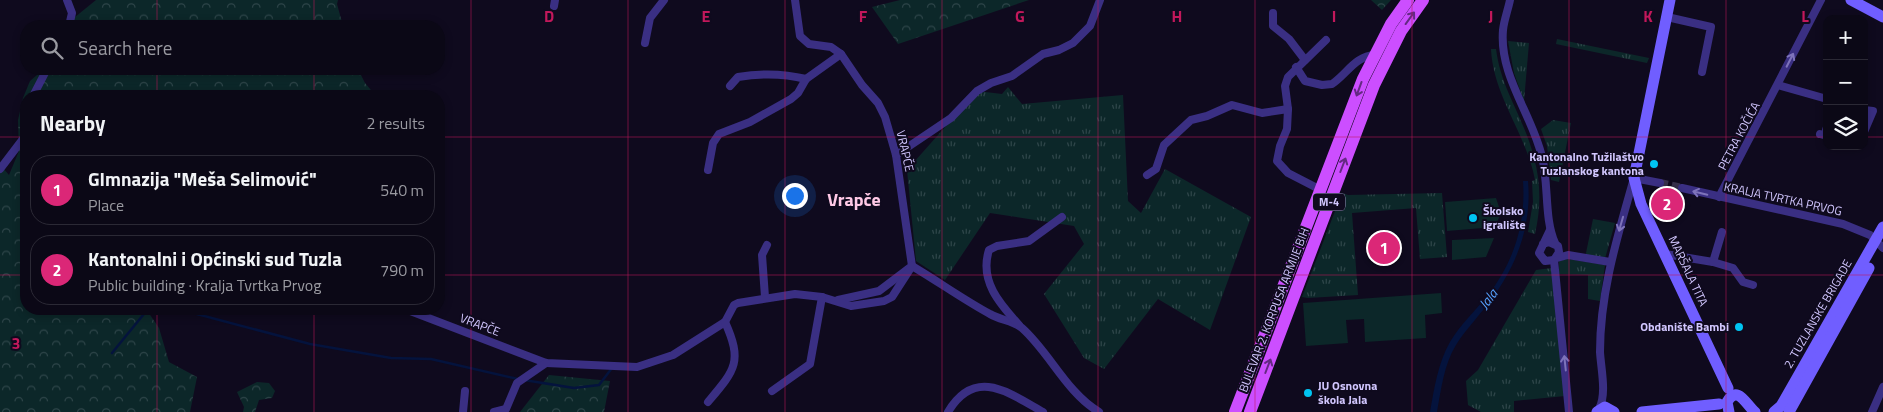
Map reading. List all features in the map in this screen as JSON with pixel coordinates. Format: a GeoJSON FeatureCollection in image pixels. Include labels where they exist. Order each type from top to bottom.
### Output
{"type":"FeatureCollection","features":[{"type":"Feature","properties":{"kind":"main road","name":"BULEVAR 2. KORPUSA ARMIJE BIH"},"geometry":{"type":"LineString","coordinates":[[1235,412],[1363,79],[1391,24],[1408,0]]}},
{"type":"Feature","properties":{"kind":"main road","name":"BULEVAR 2. KORPUSA ARMIJE BIH"},"geometry":{"type":"LineString","coordinates":[[1250,412],[1374,85],[1400,31],[1424,0]]}},
{"type":"Feature","properties":{"kind":"street"},"geometry":{"type":"LineString","coordinates":[[67,0],[72,13],[70,20]]}},
{"type":"Feature","properties":{"kind":"street"},"geometry":{"type":"LineString","coordinates":[[645,43],[650,18],[664,0]]}},
{"type":"Feature","properties":{"kind":"street"},"geometry":{"type":"LineString","coordinates":[[708,170],[713,143],[719,134],[750,122],[791,99],[798,93],[806,79],[841,54],[831,48],[809,44],[800,36],[795,0]]}},
{"type":"Feature","properties":{"kind":"street"},"geometry":{"type":"LineString","coordinates":[[896,155],[951,118],[977,91],[991,83],[1012,76],[1043,54],[1059,50],[1073,43],[1090,26],[1100,0]]}},
{"type":"Feature","properties":{"kind":"street"},"geometry":{"type":"LineString","coordinates":[[1510,0],[1503,31],[1506,58],[1514,88],[1542,156],[1550,230],[1559,252],[1556,259],[1569,412]]}},
{"type":"Feature","properties":{"kind":"street","name":"MARŠALA TITA"},"geometry":{"type":"LineString","coordinates":[[1670,0],[1634,178],[1641,204],[1665,254],[1728,401],[1744,398],[1755,412]]}},
{"type":"Feature","properties":{"kind":"street","name":"PETRA KOČIĆA"},"geometry":{"type":"LineString","coordinates":[[1719,197],[1821,0]]}},
{"type":"Feature","properties":{"kind":"street"},"geometry":{"type":"LineString","coordinates":[[1851,0],[1883,17]]}},
{"type":"Feature","properties":{"kind":"street"},"geometry":{"type":"LineString","coordinates":[[1273,13],[1273,26],[1289,39],[1305,60]]}},
{"type":"Feature","properties":{"kind":"street"},"geometry":{"type":"LineString","coordinates":[[1667,16],[1712,27],[1702,72]]}},
{"type":"Feature","properties":{"kind":"street"},"geometry":{"type":"LineString","coordinates":[[1321,190],[1288,173],[1278,161],[1280,146],[1287,130],[1288,109],[1285,86],[1288,77],[1296,67],[1326,40]]}},
{"type":"Feature","properties":{"kind":"street","name":"VRAPČE"},"geometry":{"type":"LineString","coordinates":[[421,315],[546,363],[637,367],[673,355],[725,322],[734,305],[766,297],[794,294],[822,297],[851,306],[884,301],[892,297],[912,266],[896,155],[878,103],[841,54]]}},
{"type":"Feature","properties":{"kind":"street"},"geometry":{"type":"LineString","coordinates":[[1296,67],[1305,81],[1322,85],[1332,84],[1354,63],[1366,55],[1375,55]]}},
{"type":"Feature","properties":{"kind":"street"},"geometry":{"type":"LineString","coordinates":[[730,86],[738,76],[762,73],[780,73],[806,79]]}},
{"type":"Feature","properties":{"kind":"street"},"geometry":{"type":"LineString","coordinates":[[36,90],[44,75]]}},
{"type":"Feature","properties":{"kind":"street"},"geometry":{"type":"LineString","coordinates":[[1778,85],[1823,98]]}},
{"type":"Feature","properties":{"kind":"street"},"geometry":{"type":"LineString","coordinates":[[1148,175],[1156,169],[1164,145],[1192,120],[1232,106],[1262,113],[1288,109]]}},
{"type":"Feature","properties":{"kind":"street"},"geometry":{"type":"LineString","coordinates":[[1868,110],[1872,111],[1868,122]]}},
{"type":"Feature","properties":{"kind":"street"},"geometry":{"type":"LineString","coordinates":[[0,170],[20,143]]}},
{"type":"Feature","properties":{"kind":"street"},"geometry":{"type":"LineString","coordinates":[[1605,409],[1601,383],[1600,336],[1610,262],[1634,178],[1660,183]]}},
{"type":"Feature","properties":{"kind":"street","name":"KRALJA TVRTKA PRVOG"},"geometry":{"type":"LineString","coordinates":[[1682,188],[1843,224],[1858,229],[1881,244]]}},
{"type":"Feature","properties":{"kind":"street"},"geometry":{"type":"LineString","coordinates":[[1062,217],[1029,241],[997,246],[989,250],[986,267],[996,299],[1050,358],[1070,387],[1086,403],[1099,412]]}},
{"type":"Feature","properties":{"kind":"street","name":"2. TUZLANSKE BRIGADE"},"geometry":{"type":"LineString","coordinates":[[1789,412],[1881,244],[1883,227]]}},
{"type":"Feature","properties":{"kind":"street"},"geometry":{"type":"LineString","coordinates":[[1550,230],[1539,250],[1540,256],[1548,262],[1568,255],[1610,262]]}},
{"type":"Feature","properties":{"kind":"street"},"geometry":{"type":"LineString","coordinates":[[1713,262],[1722,232]]}},
{"type":"Feature","properties":{"kind":"street"},"geometry":{"type":"LineString","coordinates":[[1543,244],[1549,242],[1556,245],[1568,255]]}},
{"type":"Feature","properties":{"kind":"street","name":"2. TUZLANSKE BRIGADE"},"geometry":{"type":"LineString","coordinates":[[1774,412],[1781,406],[1881,244]]}},
{"type":"Feature","properties":{"kind":"street"},"geometry":{"type":"LineString","coordinates":[[766,297],[762,255],[767,245]]}},
{"type":"Feature","properties":{"kind":"street"},"geometry":{"type":"LineString","coordinates":[[1665,254],[1713,262],[1733,268],[1743,282],[1753,285]]}},
{"type":"Feature","properties":{"kind":"street"},"geometry":{"type":"LineString","coordinates":[[912,266],[992,316],[1020,326]]}},
{"type":"Feature","properties":{"kind":"street","name":"VRAPČE"},"geometry":{"type":"LineString","coordinates":[[837,301],[879,290],[912,266]]}},
{"type":"Feature","properties":{"kind":"street"},"geometry":{"type":"LineString","coordinates":[[772,391],[810,364],[822,297]]}},
{"type":"Feature","properties":{"kind":"street"},"geometry":{"type":"LineString","coordinates":[[708,402],[734,366],[736,350],[725,322]]}},
{"type":"Feature","properties":{"kind":"street"},"geometry":{"type":"LineString","coordinates":[[494,412],[506,409],[517,383],[546,363]]}},
{"type":"Feature","properties":{"kind":"street"},"geometry":{"type":"LineString","coordinates":[[948,412],[958,398],[987,385],[1005,390],[1043,412]]}},
{"type":"Feature","properties":{"kind":"street"},"geometry":{"type":"LineString","coordinates":[[1872,412],[1883,387]]}},
{"type":"Feature","properties":{"kind":"street"},"geometry":{"type":"LineString","coordinates":[[463,412],[465,392]]}},
{"type":"Feature","properties":{"kind":"street"},"geometry":{"type":"LineString","coordinates":[[1642,412],[1728,401]]}},
{"type":"Feature","properties":{"kind":"green space"},"geometry":{"type":"Polygon","coordinates":[[[96,0],[338,0],[337,4],[341,20],[71,20],[96,0]]]}},
{"type":"Feature","properties":{"kind":"green space"},"geometry":{"type":"Polygon","coordinates":[[[900,0],[1029,0],[898,44],[872,7],[900,0]]]}},
{"type":"Feature","properties":{"kind":"green space"},"geometry":{"type":"Polygon","coordinates":[[[1371,0],[1391,0],[1382,10],[1371,0]]]}},
{"type":"Feature","properties":{"kind":"green space"},"geometry":{"type":"Polygon","coordinates":[[[1557,39],[1649,58],[1647,63],[1556,44],[1557,39]]]}},
{"type":"Feature","properties":{"kind":"green space"},"geometry":{"type":"Polygon","coordinates":[[[1508,41],[1529,43],[1524,101],[1514,73],[1508,41]]]}},
{"type":"Feature","properties":{"kind":"green space"},"geometry":{"type":"Polygon","coordinates":[[[1491,49],[1496,49],[1503,78],[1525,130],[1536,167],[1539,196],[1535,234],[1528,232],[1533,202],[1532,181],[1535,180],[1531,163],[1498,83],[1491,49]]]}},
{"type":"Feature","properties":{"kind":"green space"},"geometry":{"type":"Polygon","coordinates":[[[37,75],[361,75],[371,90],[26,90],[30,81],[37,75]]]}},
{"type":"Feature","properties":{"kind":"green space"},"geometry":{"type":"Polygon","coordinates":[[[1008,87],[1022,104],[1123,95],[1128,201],[1141,213],[1165,169],[1251,217],[1210,330],[1158,299],[1104,369],[1084,358],[1044,294],[1084,244],[1074,226],[990,213],[945,280],[916,261],[907,170],[977,91],[1002,94],[1008,87]]]}},
{"type":"Feature","properties":{"kind":"green space"},"geometry":{"type":"Polygon","coordinates":[[[20,111],[20,315],[150,315],[159,328],[169,362],[197,377],[190,412],[0,412],[0,167],[9,175],[19,151],[18,120],[20,111]]]}},
{"type":"Feature","properties":{"kind":"green space"},"geometry":{"type":"Polygon","coordinates":[[[1553,120],[1571,123],[1559,182],[1551,180],[1547,146],[1541,129],[1553,120]]]}},
{"type":"Feature","properties":{"kind":"green space"},"geometry":{"type":"Polygon","coordinates":[[[1342,193],[1348,195],[1442,193],[1447,257],[1420,259],[1416,208],[1352,213],[1358,295],[1302,297],[1342,193]]]}},
{"type":"Feature","properties":{"kind":"green space","name":"Školsko igralište"},"geometry":{"type":"Polygon","coordinates":[[[1496,198],[1501,213],[1495,227],[1447,231],[1445,202],[1496,198]]]}},
{"type":"Feature","properties":{"kind":"green space"},"geometry":{"type":"Polygon","coordinates":[[[1593,219],[1615,223],[1604,262],[1585,258],[1593,219]]]}},
{"type":"Feature","properties":{"kind":"green space","name":"Školsko igralište"},"geometry":{"type":"Polygon","coordinates":[[[1494,238],[1486,257],[1452,260],[1452,240],[1494,238]]]}},
{"type":"Feature","properties":{"kind":"green space"},"geometry":{"type":"Polygon","coordinates":[[[1568,259],[1605,265],[1600,301],[1588,299],[1588,275],[1559,274],[1559,261],[1568,259]]]}},
{"type":"Feature","properties":{"kind":"green space"},"geometry":{"type":"Polygon","coordinates":[[[1552,268],[1565,396],[1514,401],[1514,412],[1481,412],[1468,405],[1466,381],[1478,370],[1536,270],[1552,268]]]}},
{"type":"Feature","properties":{"kind":"green space"},"geometry":{"type":"Polygon","coordinates":[[[1441,293],[1442,313],[1425,315],[1426,338],[1365,342],[1364,319],[1346,320],[1348,343],[1306,346],[1303,303],[1441,293]]]}},
{"type":"Feature","properties":{"kind":"green space"},"geometry":{"type":"Polygon","coordinates":[[[549,375],[610,381],[604,412],[520,412],[549,375]]]}},
{"type":"Feature","properties":{"kind":"green space"},"geometry":{"type":"Polygon","coordinates":[[[257,382],[269,383],[275,391],[272,398],[259,400],[255,412],[243,412],[244,407],[237,392],[257,382]]]}},
{"type":"Feature","properties":{"kind":"water","name":"Jala"},"geometry":{"type":"Polygon","coordinates":[[[1523,181],[1528,181],[1528,213],[1521,244],[1515,259],[1500,287],[1464,333],[1452,352],[1446,369],[1437,412],[1430,412],[1439,367],[1450,342],[1488,295],[1511,256],[1520,227],[1523,181]]]}},
{"type":"Feature","properties":{"kind":"waterway"},"geometry":{"type":"LineString","coordinates":[[112,353],[143,315]]}},
{"type":"Feature","properties":{"kind":"waterway"},"geometry":{"type":"LineString","coordinates":[[201,315],[310,344],[391,358],[431,359],[518,379]]}},
{"type":"Feature","properties":{"kind":"waterway"},"geometry":{"type":"LineString","coordinates":[[524,380],[574,388],[599,385],[612,368]]}},
{"type":"Feature","properties":{"kind":"tunnel"},"geometry":{"type":"LineString","coordinates":[[1660,183],[1682,188]]}},
{"type":"Feature","properties":{"kind":"place","name":"Kantonalno Tužilaštvo Tuzlanskog kantona"},"geometry":{"type":"Point","coordinates":[1654,164]}},
{"type":"Feature","properties":{"kind":"place","name":"Kantonalni i Općinski sud Tuzla"},"geometry":{"type":"Point","coordinates":[1667,204]}},
{"type":"Feature","properties":{"kind":"place","name":"Školsko igralište"},"geometry":{"type":"Point","coordinates":[1473,218]}},
{"type":"Feature","properties":{"kind":"place","name":"GImnazija \"Meša Selimović\""},"geometry":{"type":"Point","coordinates":[1384,248]}},
{"type":"Feature","properties":{"kind":"place","name":"Obdanište Bambi"},"geometry":{"type":"Point","coordinates":[1739,327]}},
{"type":"Feature","properties":{"kind":"place","name":"JU Osnovna škola Jala"},"geometry":{"type":"Point","coordinates":[1308,393]}},
{"type":"Feature","properties":{"kind":"district","name":"Vrapče"},"geometry":{"type":"Point","coordinates":[854,200]}}]}
